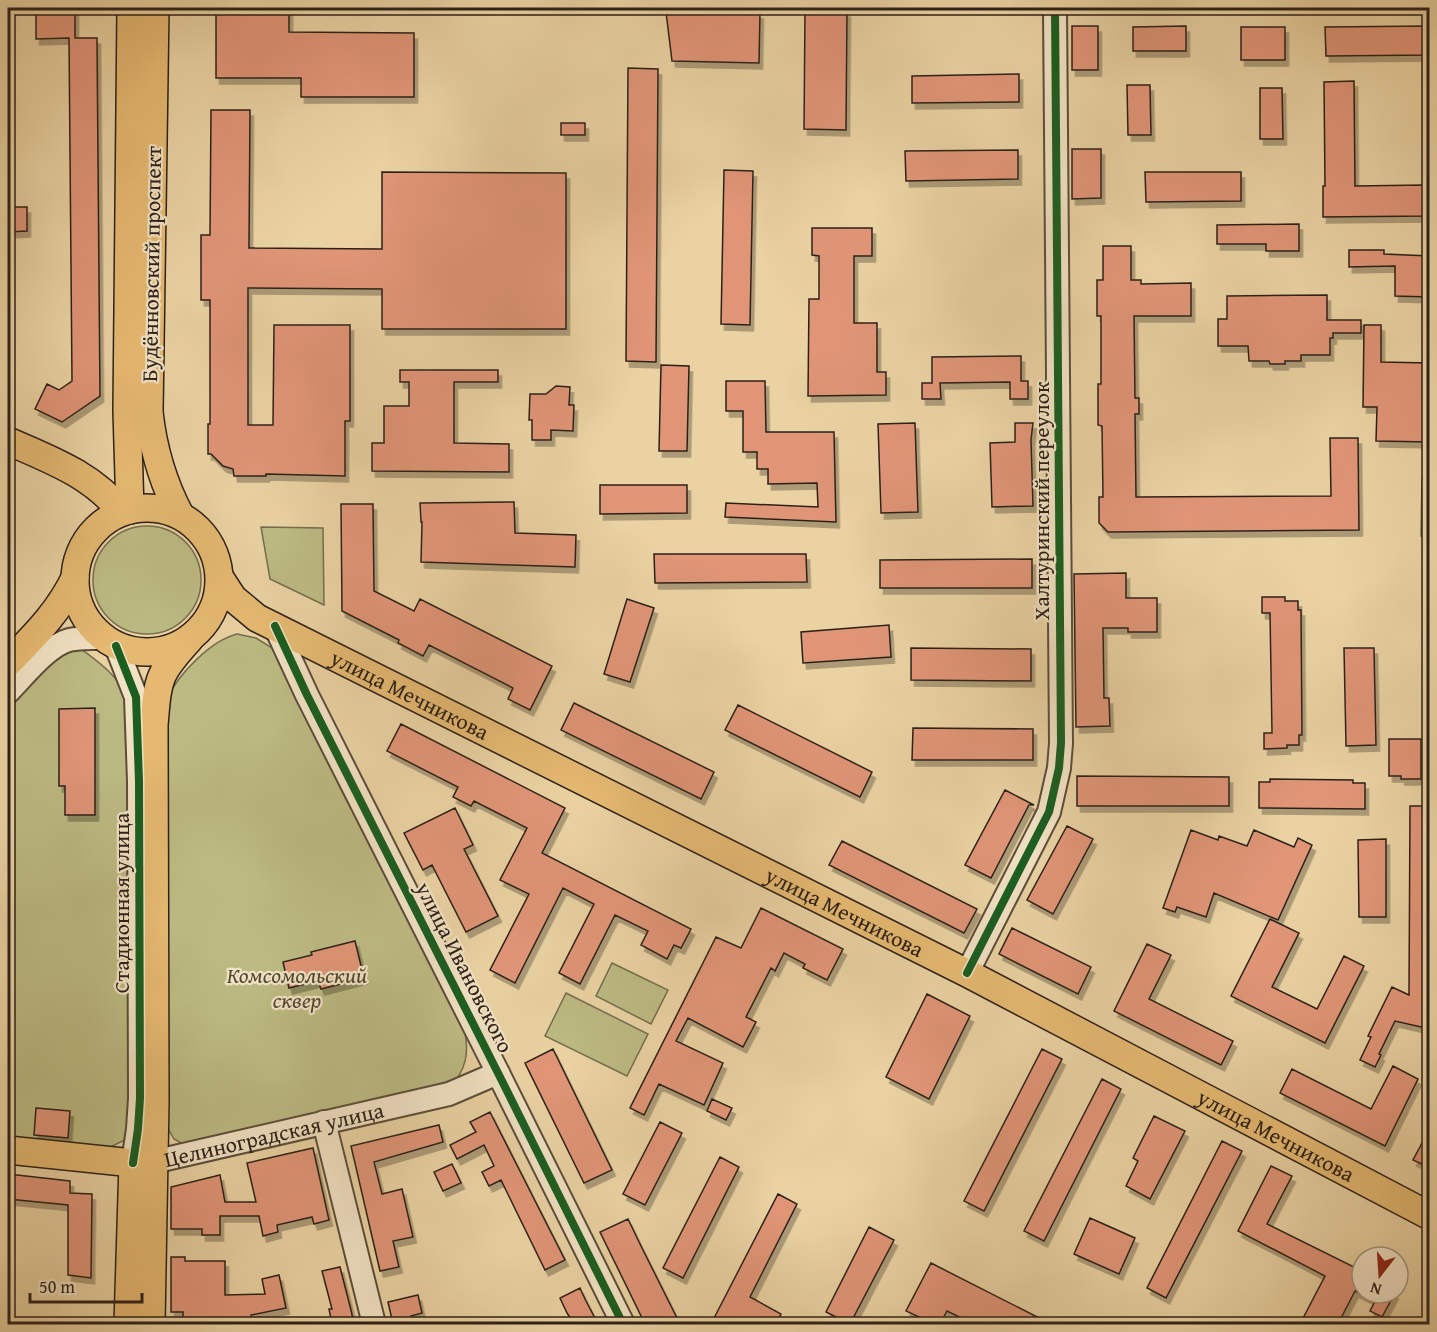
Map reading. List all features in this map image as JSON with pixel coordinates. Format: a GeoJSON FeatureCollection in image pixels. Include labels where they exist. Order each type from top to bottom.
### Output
{"type":"FeatureCollection","features":[{"type":"Feature","properties":{"kind":"main road","name":"Будённовский проспект"},"geometry":{"type":"LineString","coordinates":[[126,511],[131,8]]}},
{"type":"Feature","properties":{"kind":"main road","name":"Будённовский проспект"},"geometry":{"type":"LineString","coordinates":[[155,8],[149,412],[160,472],[180,515]]}},
{"type":"Feature","properties":{"kind":"main road"},"geometry":{"type":"LineString","coordinates":[[8,441],[70,469],[93,483],[126,511]]}},
{"type":"Feature","properties":{"kind":"main road"},"geometry":{"type":"LineString","coordinates":[[70,469],[87,493],[99,526]]}},
{"type":"Feature","properties":{"kind":"main road"},"geometry":{"type":"LineString","coordinates":[[197,633],[217,603],[220,578],[215,553],[206,537],[194,524],[180,515],[159,509],[126,511],[99,526],[86,541],[78,559],[75,578],[76,595],[80,607],[93,628],[110,642],[129,651],[153,653],[171,649],[197,633],[216,621],[266,622]]}},
{"type":"Feature","properties":{"kind":"main road"},"geometry":{"type":"LineString","coordinates":[[8,663],[48,622],[75,578]]}},
{"type":"Feature","properties":{"kind":"main road","name":"улица Мечникова"},"geometry":{"type":"LineString","coordinates":[[220,578],[234,598],[266,622],[967,974],[1430,1216]]}},
{"type":"Feature","properties":{"kind":"main road","name":"Стадионная улица"},"geometry":{"type":"LineString","coordinates":[[128,1324],[143,1162],[155,716],[160,678],[165,667],[197,633]]}},
{"type":"Feature","properties":{"kind":"main road","name":"Целиноградская улица"},"geometry":{"type":"LineString","coordinates":[[8,1150],[143,1162]]}},
{"type":"Feature","properties":{"kind":"main road","name":"Стадионная улица"},"geometry":{"type":"LineString","coordinates":[[143,1162],[151,1324]]}},
{"type":"Feature","properties":{"kind":"street","name":"Халтуринский переулок"},"geometry":{"type":"LineString","coordinates":[[967,974],[1049,812],[1059,768],[1061,743],[1055,8]]}},
{"type":"Feature","properties":{"kind":"street","name":"улица Ивановского"},"geometry":{"type":"LineString","coordinates":[[266,622],[305,689],[623,1324]]}},
{"type":"Feature","properties":{"kind":"street"},"geometry":{"type":"LineString","coordinates":[[8,692],[55,646],[78,638],[110,642]]}},
{"type":"Feature","properties":{"kind":"street","name":"Стадионная улица"},"geometry":{"type":"LineString","coordinates":[[110,642],[136,697],[139,781],[140,1098],[138,1129],[143,1162]]}},
{"type":"Feature","properties":{"kind":"street"},"geometry":{"type":"LineString","coordinates":[[305,689],[314,666],[324,660],[341,659]]}},
{"type":"Feature","properties":{"kind":"street","name":"Целиноградская улица"},"geometry":{"type":"LineString","coordinates":[[143,1162],[449,1094],[498,1072]]}},
{"type":"Feature","properties":{"kind":"street"},"geometry":{"type":"LineString","coordinates":[[324,1122],[374,1324]]}},
{"type":"Feature","properties":{"kind":"green space"},"geometry":{"type":"Polygon","coordinates":[[[1422,479],[1429,479],[1429,536],[1421,536],[1422,479]]]}},
{"type":"Feature","properties":{"kind":"green space"},"geometry":{"type":"Polygon","coordinates":[[[147,526],[168,530],[185,542],[197,559],[201,580],[197,601],[185,618],[168,630],[147,634],[126,630],[109,618],[97,601],[93,580],[97,559],[109,542],[126,530],[147,526]]]}},
{"type":"Feature","properties":{"kind":"green space"},"geometry":{"type":"Polygon","coordinates":[[[261,527],[323,528],[324,605],[270,579],[261,527]]]}},
{"type":"Feature","properties":{"kind":"green space","name":"Комсомольский сквер"},"geometry":{"type":"Polygon","coordinates":[[[237,634],[256,638],[277,651],[465,1032],[467,1047],[463,1068],[450,1087],[188,1147],[174,1139],[166,1125],[167,698],[179,679],[196,660],[216,644],[237,634]]]}},
{"type":"Feature","properties":{"kind":"green space"},"geometry":{"type":"Polygon","coordinates":[[[77,646],[114,677],[130,702],[133,1125],[127,1139],[102,1151],[8,1143],[8,702],[61,648],[77,646]]]}},
{"type":"Feature","properties":{"kind":"green space"},"geometry":{"type":"Polygon","coordinates":[[[612,963],[668,990],[651,1024],[596,996],[612,963]]]}},
{"type":"Feature","properties":{"kind":"green space"},"geometry":{"type":"Polygon","coordinates":[[[566,993],[648,1034],[627,1076],[545,1036],[566,993]]]}},
{"type":"Feature","properties":{"kind":"building"},"geometry":{"type":"Polygon","coordinates":[[[216,9],[289,10],[289,32],[414,33],[414,97],[301,97],[301,78],[216,78],[216,9]]]}},
{"type":"Feature","properties":{"kind":"building"},"geometry":{"type":"Polygon","coordinates":[[[75,10],[75,38],[97,38],[100,396],[62,422],[35,409],[47,384],[59,390],[72,381],[69,38],[36,39],[36,11],[75,10]]]}},
{"type":"Feature","properties":{"kind":"building"},"geometry":{"type":"Polygon","coordinates":[[[805,11],[847,11],[846,130],[804,129],[805,11]]]}},
{"type":"Feature","properties":{"kind":"building"},"geometry":{"type":"Polygon","coordinates":[[[666,12],[760,13],[759,63],[672,61],[666,12]]]}},
{"type":"Feature","properties":{"kind":"building"},"geometry":{"type":"Polygon","coordinates":[[[1072,26],[1098,26],[1098,70],[1072,70],[1072,26]]]}},
{"type":"Feature","properties":{"kind":"building"},"geometry":{"type":"Polygon","coordinates":[[[1186,26],[1186,51],[1133,51],[1133,27],[1186,26]]]}},
{"type":"Feature","properties":{"kind":"building"},"geometry":{"type":"Polygon","coordinates":[[[1429,26],[1430,55],[1326,56],[1325,27],[1429,26]]]}},
{"type":"Feature","properties":{"kind":"building"},"geometry":{"type":"Polygon","coordinates":[[[1241,27],[1285,27],[1285,60],[1241,60],[1241,27]]]}},
{"type":"Feature","properties":{"kind":"building"},"geometry":{"type":"Polygon","coordinates":[[[628,68],[658,69],[656,362],[626,361],[628,68]]]}},
{"type":"Feature","properties":{"kind":"building"},"geometry":{"type":"Polygon","coordinates":[[[1019,74],[1019,102],[912,103],[912,76],[1019,74]]]}},
{"type":"Feature","properties":{"kind":"building"},"geometry":{"type":"Polygon","coordinates":[[[1354,81],[1355,186],[1424,185],[1424,216],[1323,217],[1324,82],[1354,81]]]}},
{"type":"Feature","properties":{"kind":"building"},"geometry":{"type":"Polygon","coordinates":[[[1127,85],[1150,85],[1151,135],[1128,135],[1127,85]]]}},
{"type":"Feature","properties":{"kind":"building"},"geometry":{"type":"Polygon","coordinates":[[[1260,88],[1282,88],[1283,139],[1260,139],[1260,88]]]}},
{"type":"Feature","properties":{"kind":"building"},"geometry":{"type":"Polygon","coordinates":[[[211,110],[250,110],[249,248],[382,249],[382,172],[566,173],[566,329],[382,329],[382,289],[248,288],[248,425],[273,425],[274,325],[350,325],[350,421],[345,421],[345,476],[266,474],[266,476],[234,476],[233,469],[223,466],[211,454],[208,454],[210,300],[201,300],[201,235],[210,235],[211,110]]]}},
{"type":"Feature","properties":{"kind":"building"},"geometry":{"type":"Polygon","coordinates":[[[561,123],[585,123],[585,135],[561,135],[561,123]]]}},
{"type":"Feature","properties":{"kind":"building"},"geometry":{"type":"Polygon","coordinates":[[[1072,149],[1101,149],[1101,198],[1072,199],[1072,149]]]}},
{"type":"Feature","properties":{"kind":"building"},"geometry":{"type":"Polygon","coordinates":[[[1018,150],[1018,179],[906,181],[905,151],[1018,150]]]}},
{"type":"Feature","properties":{"kind":"building"},"geometry":{"type":"Polygon","coordinates":[[[724,170],[753,171],[750,325],[721,324],[724,170]]]}},
{"type":"Feature","properties":{"kind":"building"},"geometry":{"type":"Polygon","coordinates":[[[1145,172],[1241,172],[1241,201],[1146,202],[1145,172]]]}},
{"type":"Feature","properties":{"kind":"building"},"geometry":{"type":"Polygon","coordinates":[[[8,207],[27,207],[27,231],[8,232],[8,207]]]}},
{"type":"Feature","properties":{"kind":"building"},"geometry":{"type":"Polygon","coordinates":[[[1299,224],[1299,251],[1266,251],[1266,244],[1217,244],[1217,225],[1299,224]]]}},
{"type":"Feature","properties":{"kind":"building"},"geometry":{"type":"Polygon","coordinates":[[[812,228],[872,228],[872,256],[854,256],[854,323],[877,323],[877,372],[886,372],[886,395],[808,396],[809,299],[819,299],[819,256],[812,255],[812,228]]]}},
{"type":"Feature","properties":{"kind":"building"},"geometry":{"type":"Polygon","coordinates":[[[1103,246],[1131,246],[1131,280],[1141,280],[1141,284],[1191,283],[1191,316],[1134,316],[1135,398],[1139,398],[1139,414],[1135,414],[1136,497],[1331,496],[1330,438],[1358,438],[1359,530],[1108,532],[1099,523],[1099,497],[1103,497],[1102,426],[1098,425],[1098,384],[1101,384],[1101,316],[1097,316],[1097,280],[1103,280],[1103,246]]]}},
{"type":"Feature","properties":{"kind":"building"},"geometry":{"type":"Polygon","coordinates":[[[1349,250],[1384,250],[1384,254],[1430,256],[1430,297],[1395,296],[1395,266],[1349,267],[1349,250]]]}},
{"type":"Feature","properties":{"kind":"building"},"geometry":{"type":"Polygon","coordinates":[[[1327,295],[1327,320],[1361,320],[1361,333],[1333,333],[1333,338],[1330,338],[1330,355],[1301,355],[1301,361],[1270,364],[1269,361],[1249,361],[1248,346],[1218,346],[1218,319],[1227,319],[1227,296],[1327,295]]]}},
{"type":"Feature","properties":{"kind":"building"},"geometry":{"type":"Polygon","coordinates":[[[1364,325],[1381,325],[1381,362],[1430,363],[1430,442],[1376,441],[1377,407],[1363,407],[1364,325]]]}},
{"type":"Feature","properties":{"kind":"building"},"geometry":{"type":"Polygon","coordinates":[[[1021,356],[1021,381],[1028,381],[1028,399],[1010,399],[1010,382],[940,383],[941,399],[922,399],[922,383],[932,383],[932,357],[1021,356]]]}},
{"type":"Feature","properties":{"kind":"building"},"geometry":{"type":"Polygon","coordinates":[[[661,365],[689,366],[687,451],[659,451],[661,365]]]}},
{"type":"Feature","properties":{"kind":"building"},"geometry":{"type":"Polygon","coordinates":[[[400,370],[498,370],[498,382],[454,382],[454,443],[509,444],[509,472],[372,471],[372,443],[384,443],[384,406],[409,406],[409,382],[400,382],[400,370]]]}},
{"type":"Feature","properties":{"kind":"building"},"geometry":{"type":"Polygon","coordinates":[[[726,381],[765,381],[766,432],[834,432],[836,522],[725,517],[726,503],[818,507],[817,483],[768,484],[768,469],[757,469],[757,452],[743,452],[743,411],[726,411],[726,381]]]}},
{"type":"Feature","properties":{"kind":"building"},"geometry":{"type":"Polygon","coordinates":[[[556,386],[570,387],[569,405],[574,405],[573,431],[551,430],[551,440],[532,440],[532,420],[529,420],[530,394],[546,394],[556,386]]]}},
{"type":"Feature","properties":{"kind":"building"},"geometry":{"type":"Polygon","coordinates":[[[915,423],[918,512],[881,513],[878,424],[915,423]]]}},
{"type":"Feature","properties":{"kind":"building"},"geometry":{"type":"Polygon","coordinates":[[[1015,423],[1033,423],[1031,440],[1033,506],[992,507],[990,443],[1015,442],[1015,423]]]}},
{"type":"Feature","properties":{"kind":"building"},"geometry":{"type":"Polygon","coordinates":[[[600,485],[687,485],[687,513],[600,514],[600,485]]]}},
{"type":"Feature","properties":{"kind":"building"},"geometry":{"type":"Polygon","coordinates":[[[514,502],[515,533],[576,535],[575,567],[421,562],[420,503],[514,502]]]}},
{"type":"Feature","properties":{"kind":"building"},"geometry":{"type":"Polygon","coordinates":[[[341,504],[373,504],[374,591],[414,611],[420,599],[552,666],[530,710],[508,699],[513,688],[429,645],[423,656],[398,643],[399,640],[342,611],[341,504]]]}},
{"type":"Feature","properties":{"kind":"building"},"geometry":{"type":"Polygon","coordinates":[[[654,554],[806,554],[807,582],[655,583],[654,554]]]}},
{"type":"Feature","properties":{"kind":"building"},"geometry":{"type":"Polygon","coordinates":[[[1032,559],[1032,588],[880,588],[880,560],[1032,559]]]}},
{"type":"Feature","properties":{"kind":"building"},"geometry":{"type":"Polygon","coordinates":[[[1126,573],[1126,598],[1157,598],[1157,632],[1128,632],[1128,628],[1103,628],[1104,698],[1109,698],[1110,726],[1076,727],[1074,574],[1126,573]]]}},
{"type":"Feature","properties":{"kind":"building"},"geometry":{"type":"Polygon","coordinates":[[[1262,597],[1285,597],[1285,601],[1298,601],[1298,610],[1301,610],[1302,735],[1299,735],[1299,745],[1287,745],[1287,748],[1264,749],[1264,733],[1272,733],[1270,613],[1262,613],[1262,597]]]}},
{"type":"Feature","properties":{"kind":"building"},"geometry":{"type":"Polygon","coordinates":[[[627,599],[654,608],[630,682],[604,674],[627,599]]]}},
{"type":"Feature","properties":{"kind":"building"},"geometry":{"type":"Polygon","coordinates":[[[889,625],[891,657],[803,663],[801,632],[889,625]]]}},
{"type":"Feature","properties":{"kind":"building"},"geometry":{"type":"Polygon","coordinates":[[[911,648],[1031,649],[1031,681],[911,680],[911,648]]]}},
{"type":"Feature","properties":{"kind":"building"},"geometry":{"type":"Polygon","coordinates":[[[1344,648],[1374,648],[1376,745],[1346,746],[1344,648]]]}},
{"type":"Feature","properties":{"kind":"building"},"geometry":{"type":"Polygon","coordinates":[[[574,703],[714,772],[701,799],[561,730],[574,703]]]}},
{"type":"Feature","properties":{"kind":"building"},"geometry":{"type":"Polygon","coordinates":[[[738,705],[872,772],[860,797],[725,730],[738,705]]]}},
{"type":"Feature","properties":{"kind":"building"},"geometry":{"type":"Polygon","coordinates":[[[95,708],[95,815],[65,815],[65,786],[59,786],[59,709],[95,708]]]}},
{"type":"Feature","properties":{"kind":"building"},"geometry":{"type":"Polygon","coordinates":[[[401,724],[565,808],[542,853],[691,929],[681,948],[674,945],[667,959],[641,945],[648,931],[615,915],[580,984],[559,973],[594,904],[563,888],[515,983],[490,970],[529,894],[500,880],[527,828],[474,801],[471,806],[453,797],[458,787],[387,751],[401,724]]]}},
{"type":"Feature","properties":{"kind":"building"},"geometry":{"type":"Polygon","coordinates":[[[913,728],[1033,729],[1033,760],[912,760],[913,728]]]}},
{"type":"Feature","properties":{"kind":"building"},"geometry":{"type":"Polygon","coordinates":[[[1389,739],[1421,739],[1421,779],[1401,779],[1401,776],[1389,776],[1389,739]]]}},
{"type":"Feature","properties":{"kind":"building"},"geometry":{"type":"Polygon","coordinates":[[[1077,776],[1229,777],[1229,806],[1077,806],[1077,776]]]}},
{"type":"Feature","properties":{"kind":"building"},"geometry":{"type":"Polygon","coordinates":[[[1270,779],[1353,780],[1353,783],[1365,783],[1365,809],[1259,808],[1259,782],[1270,782],[1270,779]]]}},
{"type":"Feature","properties":{"kind":"building"},"geometry":{"type":"Polygon","coordinates":[[[1005,790],[1034,805],[1029,805],[991,878],[965,865],[1005,790]]]}},
{"type":"Feature","properties":{"kind":"building"},"geometry":{"type":"Polygon","coordinates":[[[1410,806],[1430,806],[1430,1029],[1395,1021],[1375,1067],[1360,1060],[1371,1037],[1368,1036],[1392,987],[1409,995],[1410,806]]]}},
{"type":"Feature","properties":{"kind":"building"},"geometry":{"type":"Polygon","coordinates":[[[455,808],[473,845],[464,849],[498,916],[466,932],[432,865],[423,870],[404,833],[455,808]]]}},
{"type":"Feature","properties":{"kind":"building"},"geometry":{"type":"Polygon","coordinates":[[[1067,826],[1093,839],[1053,914],[1027,900],[1067,826]]]}},
{"type":"Feature","properties":{"kind":"building"},"geometry":{"type":"Polygon","coordinates":[[[1191,830],[1218,840],[1219,836],[1247,846],[1254,830],[1294,847],[1298,838],[1312,845],[1278,920],[1214,893],[1206,917],[1177,907],[1175,912],[1163,908],[1191,830]]]}},
{"type":"Feature","properties":{"kind":"building"},"geometry":{"type":"Polygon","coordinates":[[[1386,839],[1386,917],[1359,917],[1358,840],[1386,839]]]}},
{"type":"Feature","properties":{"kind":"building"},"geometry":{"type":"Polygon","coordinates":[[[842,841],[977,909],[964,933],[829,865],[842,841]]]}},
{"type":"Feature","properties":{"kind":"building"},"geometry":{"type":"Polygon","coordinates":[[[761,908],[843,949],[827,980],[803,968],[805,964],[784,953],[775,971],[771,968],[746,1017],[756,1022],[743,1047],[688,1018],[676,1041],[723,1063],[704,1105],[659,1084],[644,1115],[630,1108],[716,937],[741,948],[761,908]]]}},
{"type":"Feature","properties":{"kind":"building"},"geometry":{"type":"Polygon","coordinates":[[[1270,919],[1299,933],[1272,987],[1317,1009],[1344,956],[1364,966],[1325,1043],[1231,996],[1270,919]]]}},
{"type":"Feature","properties":{"kind":"building"},"geometry":{"type":"Polygon","coordinates":[[[1012,928],[1091,967],[1078,994],[999,954],[1012,928]]]}},
{"type":"Feature","properties":{"kind":"building"},"geometry":{"type":"Polygon","coordinates":[[[355,941],[364,978],[321,989],[318,981],[289,988],[283,962],[355,941]]]}},
{"type":"Feature","properties":{"kind":"building"},"geometry":{"type":"Polygon","coordinates":[[[1147,944],[1171,955],[1149,999],[1233,1041],[1221,1065],[1114,1011],[1147,944]]]}},
{"type":"Feature","properties":{"kind":"building"},"geometry":{"type":"Polygon","coordinates":[[[927,994],[970,1016],[929,1099],[886,1077],[927,994]]]}},
{"type":"Feature","properties":{"kind":"building"},"geometry":{"type":"Polygon","coordinates":[[[553,1049],[612,1170],[584,1183],[525,1063],[553,1049]]]}},
{"type":"Feature","properties":{"kind":"building"},"geometry":{"type":"Polygon","coordinates":[[[1042,1049],[1062,1059],[984,1211],[964,1201],[1042,1049]]]}},
{"type":"Feature","properties":{"kind":"building"},"geometry":{"type":"Polygon","coordinates":[[[1393,1066],[1418,1079],[1385,1146],[1280,1093],[1292,1069],[1371,1109],[1393,1066]]]}},
{"type":"Feature","properties":{"kind":"building"},"geometry":{"type":"Polygon","coordinates":[[[1102,1079],[1121,1089],[1044,1241],[1024,1231],[1102,1079]]]}},
{"type":"Feature","properties":{"kind":"building"},"geometry":{"type":"Polygon","coordinates":[[[712,1099],[732,1108],[726,1120],[707,1111],[712,1099]]]}},
{"type":"Feature","properties":{"kind":"building"},"geometry":{"type":"Polygon","coordinates":[[[36,1108],[70,1111],[68,1138],[34,1135],[36,1108]]]}},
{"type":"Feature","properties":{"kind":"building"},"geometry":{"type":"Polygon","coordinates":[[[490,1112],[565,1260],[545,1270],[501,1180],[489,1186],[482,1172],[494,1166],[484,1145],[457,1159],[450,1145],[476,1132],[470,1122],[490,1112]]]}},
{"type":"Feature","properties":{"kind":"building"},"geometry":{"type":"Polygon","coordinates":[[[1154,1116],[1185,1131],[1150,1199],[1126,1186],[1138,1161],[1133,1158],[1154,1116]]]}},
{"type":"Feature","properties":{"kind":"building"},"geometry":{"type":"Polygon","coordinates":[[[660,1122],[682,1133],[645,1205],[623,1194],[660,1122]]]}},
{"type":"Feature","properties":{"kind":"building"},"geometry":{"type":"Polygon","coordinates":[[[439,1125],[443,1142],[374,1162],[382,1194],[402,1189],[413,1237],[393,1241],[399,1267],[380,1271],[351,1146],[439,1125]]]}},
{"type":"Feature","properties":{"kind":"building"},"geometry":{"type":"Polygon","coordinates":[[[1430,1128],[1430,1168],[1413,1160],[1430,1128]]]}},
{"type":"Feature","properties":{"kind":"building"},"geometry":{"type":"Polygon","coordinates":[[[1222,1141],[1242,1151],[1166,1298],[1147,1288],[1222,1141]]]}},
{"type":"Feature","properties":{"kind":"building"},"geometry":{"type":"Polygon","coordinates":[[[313,1148],[329,1220],[314,1224],[312,1217],[277,1225],[278,1232],[263,1236],[259,1216],[220,1216],[220,1235],[202,1235],[202,1229],[171,1229],[171,1187],[220,1175],[225,1202],[256,1202],[247,1163],[313,1148]]]}},
{"type":"Feature","properties":{"kind":"building"},"geometry":{"type":"Polygon","coordinates":[[[720,1157],[739,1167],[683,1278],[663,1268],[720,1157]]]}},
{"type":"Feature","properties":{"kind":"building"},"geometry":{"type":"Polygon","coordinates":[[[452,1164],[461,1183],[443,1191],[434,1172],[452,1164]]]}},
{"type":"Feature","properties":{"kind":"building"},"geometry":{"type":"Polygon","coordinates":[[[1271,1166],[1292,1176],[1267,1224],[1350,1265],[1350,1301],[1338,1324],[1300,1324],[1325,1276],[1238,1231],[1271,1166]]]}},
{"type":"Feature","properties":{"kind":"building"},"geometry":{"type":"Polygon","coordinates":[[[8,1174],[70,1181],[70,1193],[92,1194],[91,1278],[68,1275],[68,1205],[8,1199],[8,1174]]]}},
{"type":"Feature","properties":{"kind":"building"},"geometry":{"type":"Polygon","coordinates":[[[778,1194],[797,1204],[750,1297],[781,1314],[776,1324],[711,1324],[778,1194]]]}},
{"type":"Feature","properties":{"kind":"building"},"geometry":{"type":"Polygon","coordinates":[[[1090,1218],[1135,1238],[1119,1274],[1074,1254],[1090,1218]]]}},
{"type":"Feature","properties":{"kind":"building"},"geometry":{"type":"Polygon","coordinates":[[[628,1219],[680,1324],[645,1324],[600,1232],[628,1219]]]}},
{"type":"Feature","properties":{"kind":"building"},"geometry":{"type":"Polygon","coordinates":[[[869,1227],[894,1240],[850,1324],[826,1312],[869,1227]]]}},
{"type":"Feature","properties":{"kind":"building"},"geometry":{"type":"Polygon","coordinates":[[[171,1257],[185,1257],[185,1261],[225,1261],[225,1295],[265,1294],[262,1279],[279,1275],[286,1308],[251,1315],[252,1324],[183,1324],[183,1312],[171,1312],[171,1257]]]}},
{"type":"Feature","properties":{"kind":"building"},"geometry":{"type":"Polygon","coordinates":[[[931,1263],[1051,1324],[974,1324],[947,1311],[940,1324],[934,1324],[906,1311],[931,1263]]]}},
{"type":"Feature","properties":{"kind":"building"},"geometry":{"type":"Polygon","coordinates":[[[340,1267],[354,1324],[332,1324],[329,1309],[332,1309],[322,1271],[340,1267]]]}},
{"type":"Feature","properties":{"kind":"building"},"geometry":{"type":"Polygon","coordinates":[[[580,1288],[598,1324],[574,1324],[567,1313],[560,1298],[580,1288]]]}},
{"type":"Feature","properties":{"kind":"building"},"geometry":{"type":"Polygon","coordinates":[[[418,1295],[422,1313],[411,1316],[413,1324],[393,1324],[388,1302],[418,1295]]]}},
{"type":"Feature","properties":{"kind":"building"},"geometry":{"type":"Polygon","coordinates":[[[1373,1305],[1388,1305],[1382,1317],[1370,1311],[1373,1305]]]}},
{"type":"Feature","properties":{"kind":"cycle path"},"geometry":{"type":"LineString","coordinates":[[967,973],[1049,812],[1059,768],[1061,743],[1055,8]]}},
{"type":"Feature","properties":{"kind":"cycle path"},"geometry":{"type":"LineString","coordinates":[[275,626],[307,695],[623,1324]]}},
{"type":"Feature","properties":{"kind":"cycle path"},"geometry":{"type":"LineString","coordinates":[[116,646],[136,697],[139,781],[140,1098],[133,1163]]}}]}
